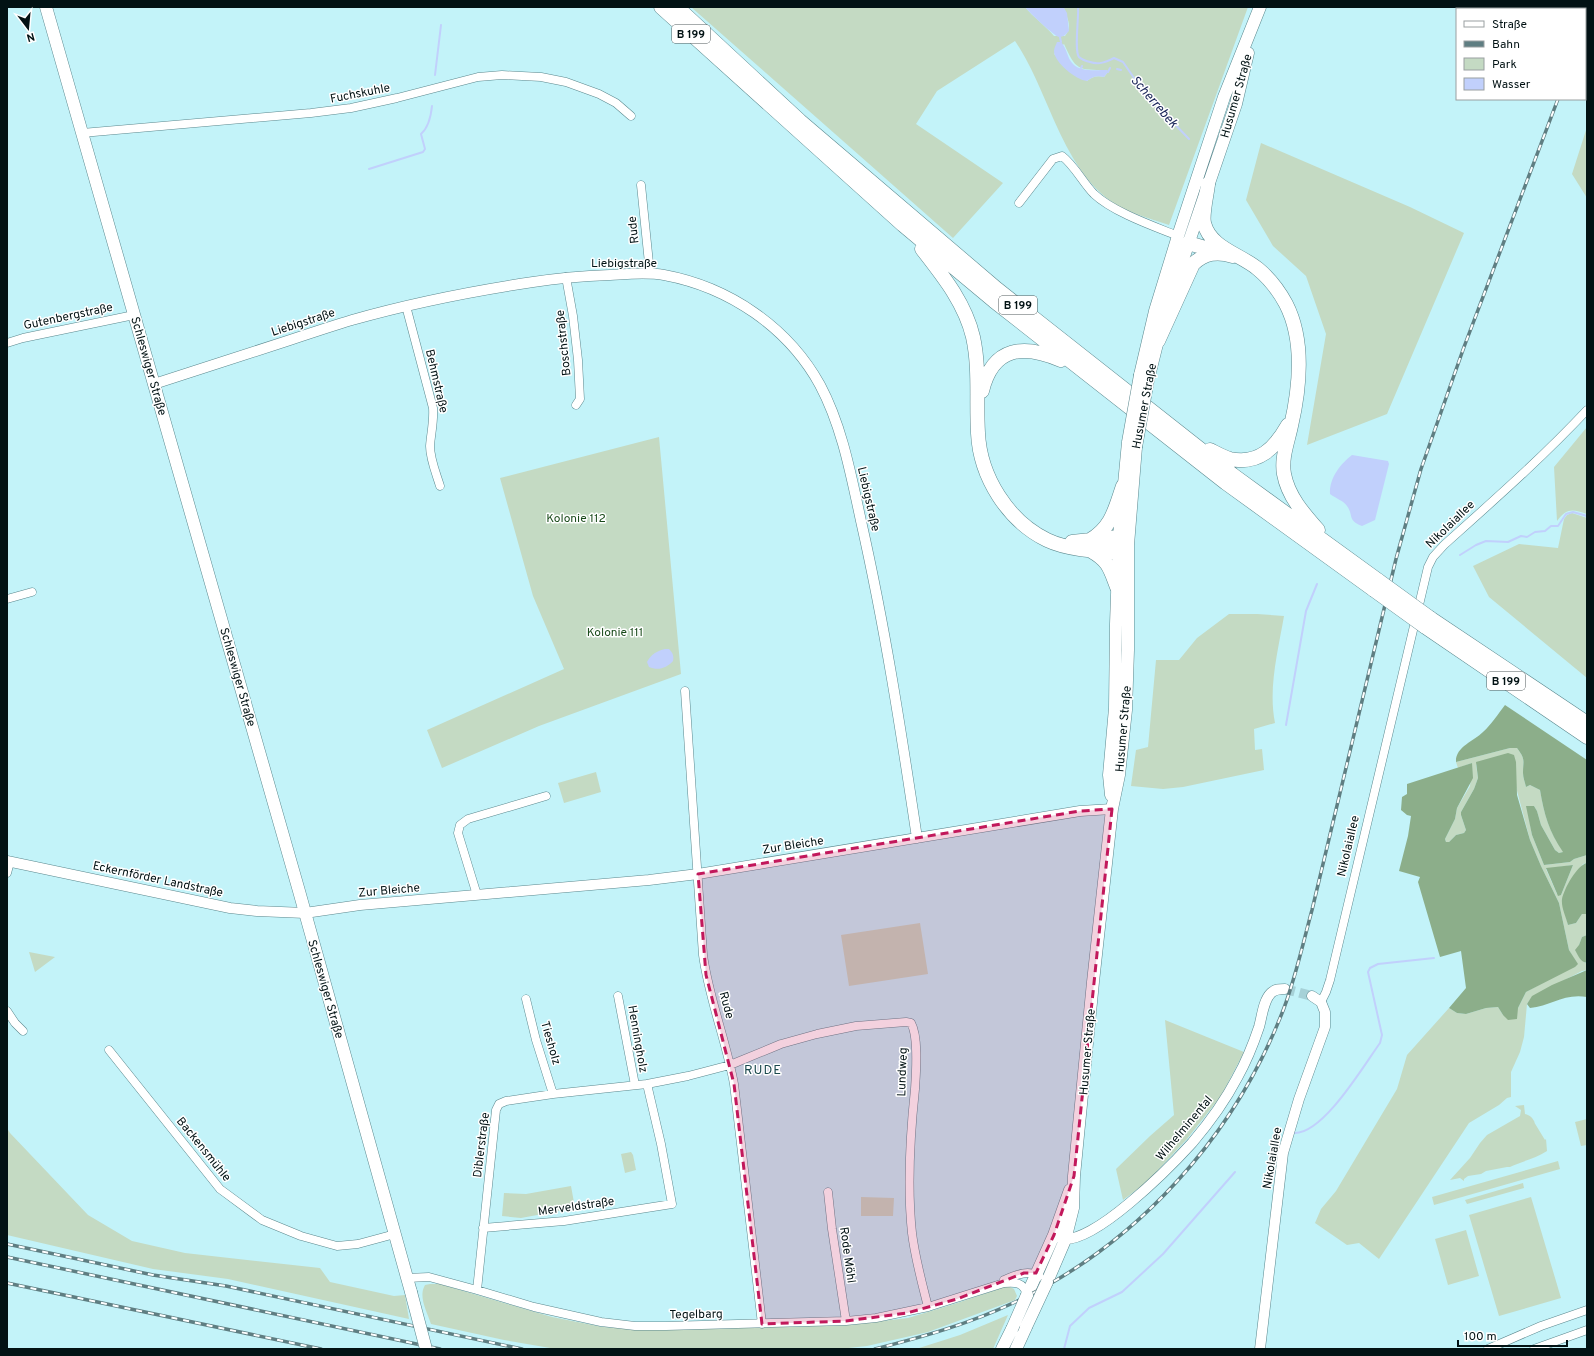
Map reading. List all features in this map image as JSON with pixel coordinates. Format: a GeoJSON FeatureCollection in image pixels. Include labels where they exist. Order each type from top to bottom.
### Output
{"type":"FeatureCollection","features":[{"type":"Feature","properties":{"kind":"highway","name":"B 199"},"geometry":{"type":"LineString","coordinates":[[661,7],[903,225],[1076,367],[1226,483],[1376,585],[1587,736]]}},
{"type":"Feature","properties":{"kind":"highway","name":"B 199"},"geometry":{"type":"LineString","coordinates":[[677,7],[800,121],[997,289],[1189,441],[1343,556],[1376,585]]}},
{"type":"Feature","properties":{"kind":"highway"},"geometry":{"type":"LineString","coordinates":[[1208,184],[1203,221],[1207,232],[1220,249]]}},
{"type":"Feature","properties":{"kind":"highway"},"geometry":{"type":"LineString","coordinates":[[903,225],[948,282],[963,308],[972,335],[977,359],[978,434],[982,458],[988,475],[999,497],[1007,508],[1020,520],[1048,540],[1089,545],[1122,546]]}},
{"type":"Feature","properties":{"kind":"highway"},"geometry":{"type":"LineString","coordinates":[[1186,238],[1220,249],[1243,259],[1258,269],[1272,283],[1291,315],[1296,336],[1299,364],[1298,386],[1284,456],[1286,484],[1291,495],[1305,516],[1343,556]]}},
{"type":"Feature","properties":{"kind":"highway"},"geometry":{"type":"LineString","coordinates":[[1158,341],[1193,264],[1200,258],[1220,249]]}},
{"type":"Feature","properties":{"kind":"highway"},"geometry":{"type":"LineString","coordinates":[[978,415],[981,394],[988,371],[999,359],[1009,352],[1024,350],[1048,354],[1076,367]]}},
{"type":"Feature","properties":{"kind":"highway"},"geometry":{"type":"LineString","coordinates":[[1189,441],[1229,459],[1241,460],[1254,458],[1269,451],[1280,439],[1294,410]]}},
{"type":"Feature","properties":{"kind":"highway"},"geometry":{"type":"LineString","coordinates":[[1089,545],[1107,526],[1114,514],[1123,486]]}},
{"type":"Feature","properties":{"kind":"highway"},"geometry":{"type":"LineString","coordinates":[[1089,545],[1107,562],[1117,587]]}},
{"type":"Feature","properties":{"kind":"highway","name":"B 199"},"geometry":{"type":"LineString","coordinates":[[1427,622],[1587,723]]}},
{"type":"Feature","properties":{"kind":"main road","name":"Schleswiger Straße"},"geometry":{"type":"LineString","coordinates":[[46,7],[305,913],[426,1349]]}},
{"type":"Feature","properties":{"kind":"main road","name":"Husumer Straße"},"geometry":{"type":"LineString","coordinates":[[1002,1349],[1036,1273],[1059,1238],[1073,1208],[1074,1176],[1093,982],[1112,810],[1119,775],[1127,696],[1128,650],[1122,546],[1123,486],[1132,444],[1155,311],[1208,184],[1236,104],[1258,12]]}},
{"type":"Feature","properties":{"kind":"main road","name":"Husumer Straße"},"geometry":{"type":"LineString","coordinates":[[1144,378],[1158,341],[1224,97],[1258,12]]}},
{"type":"Feature","properties":{"kind":"main road","name":"Husumer Straße"},"geometry":{"type":"LineString","coordinates":[[1112,810],[1109,775],[1115,708],[1117,587],[1132,444]]}},
{"type":"Feature","properties":{"kind":"main road","name":"Husumer Straße"},"geometry":{"type":"LineString","coordinates":[[1016,1349],[1046,1282],[1059,1238]]}},
{"type":"Feature","properties":{"kind":"street","name":"Fuchskuhle"},"geometry":{"type":"LineString","coordinates":[[82,133],[351,108],[478,77],[502,75],[541,77],[566,82],[616,103],[631,116]]}},
{"type":"Feature","properties":{"kind":"street"},"geometry":{"type":"LineString","coordinates":[[1019,203],[1053,159],[1062,156],[1095,195],[1120,211],[1144,223],[1186,238]]}},
{"type":"Feature","properties":{"kind":"street","name":"Rude"},"geometry":{"type":"LineString","coordinates":[[641,185],[650,273]]}},
{"type":"Feature","properties":{"kind":"street","name":"Liebigstraße"},"geometry":{"type":"LineString","coordinates":[[154,384],[352,320],[406,306],[483,290],[566,277],[650,273],[667,276],[702,286],[730,298],[756,313],[779,332],[797,352],[819,382],[829,403],[852,480],[876,586],[897,703],[917,838]]}},
{"type":"Feature","properties":{"kind":"street","name":"Boschstraße"},"geometry":{"type":"LineString","coordinates":[[566,277],[573,316],[578,360],[580,399],[576,405]]}},
{"type":"Feature","properties":{"kind":"street","name":"Behmstraße"},"geometry":{"type":"LineString","coordinates":[[406,306],[433,408],[434,421],[430,446],[440,486]]}},
{"type":"Feature","properties":{"kind":"street","name":"Gutenbergstraße"},"geometry":{"type":"LineString","coordinates":[[7,343],[45,333],[134,315]]}},
{"type":"Feature","properties":{"kind":"street","name":"Nikolaiallee"},"geometry":{"type":"LineString","coordinates":[[1260,1349],[1283,1153],[1297,1106],[1324,1027],[1325,1012],[1321,1002],[1330,980],[1428,567],[1433,557],[1444,545],[1533,465],[1587,410]]}},
{"type":"Feature","properties":{"kind":"street"},"geometry":{"type":"LineString","coordinates":[[7,598],[32,592]]}},
{"type":"Feature","properties":{"kind":"street","name":"Rude"},"geometry":{"type":"LineString","coordinates":[[685,690],[703,955],[706,975],[730,1065],[737,1110],[762,1324]]}},
{"type":"Feature","properties":{"kind":"street"},"geometry":{"type":"LineString","coordinates":[[477,895],[458,833],[460,824],[468,819],[546,796]]}},
{"type":"Feature","properties":{"kind":"street","name":"Zur Bleiche"},"geometry":{"type":"LineString","coordinates":[[305,913],[360,906],[649,880],[698,874],[1080,811],[1112,810]]}},
{"type":"Feature","properties":{"kind":"street"},"geometry":{"type":"LineString","coordinates":[[7,874],[9,861]]}},
{"type":"Feature","properties":{"kind":"street","name":"Eckernförder Landstraße"},"geometry":{"type":"LineString","coordinates":[[9,861],[230,908],[305,913]]}},
{"type":"Feature","properties":{"kind":"street","name":"Wilhelminental"},"geometry":{"type":"LineString","coordinates":[[1059,1238],[1079,1237],[1092,1231],[1110,1218],[1166,1170],[1192,1143],[1211,1119],[1237,1078],[1250,1051],[1268,997],[1275,990],[1285,989]]}},
{"type":"Feature","properties":{"kind":"street","name":"Henningholz"},"geometry":{"type":"LineString","coordinates":[[618,996],[635,1085]]}},
{"type":"Feature","properties":{"kind":"street"},"geometry":{"type":"LineString","coordinates":[[1312,996],[1321,1002]]}},
{"type":"Feature","properties":{"kind":"street","name":"Tiesholz"},"geometry":{"type":"LineString","coordinates":[[526,999],[536,1040],[553,1094]]}},
{"type":"Feature","properties":{"kind":"street"},"geometry":{"type":"LineString","coordinates":[[7,1011],[22,1031]]}},
{"type":"Feature","properties":{"kind":"street","name":"Lundweg"},"geometry":{"type":"LineString","coordinates":[[730,1065],[781,1044],[816,1034],[856,1026],[906,1022],[911,1023],[913,1027],[916,1053],[916,1077],[910,1144],[912,1232],[916,1258],[928,1307]]}},
{"type":"Feature","properties":{"kind":"street","name":"Backensmühle"},"geometry":{"type":"LineString","coordinates":[[109,1050],[220,1189],[262,1220],[301,1236],[337,1246],[358,1244],[395,1234]]}},
{"type":"Feature","properties":{"kind":"street","name":"Diblerstraße"},"geometry":{"type":"LineString","coordinates":[[477,1290],[496,1110],[499,1104],[506,1101],[553,1094],[647,1084],[688,1076],[730,1065]]}},
{"type":"Feature","properties":{"kind":"street","name":"Merveldstraße"},"geometry":{"type":"LineString","coordinates":[[483,1228],[564,1221],[672,1204],[661,1144],[647,1084]]}},
{"type":"Feature","properties":{"kind":"street","name":"Rode Möhl"},"geometry":{"type":"LineString","coordinates":[[828,1192],[832,1230],[846,1321]]}},
{"type":"Feature","properties":{"kind":"street","name":"Tegelbarg"},"geometry":{"type":"LineString","coordinates":[[407,1278],[429,1277],[561,1314],[615,1324],[666,1326],[846,1321],[899,1314],[928,1307],[987,1288],[1024,1273],[1036,1273]]}},
{"type":"Feature","properties":{"kind":"street"},"geometry":{"type":"LineString","coordinates":[[1036,1273],[1046,1282]]}},
{"type":"Feature","properties":{"kind":"street","name":"Tegelbarg"},"geometry":{"type":"LineString","coordinates":[[987,1288],[1012,1282],[1019,1283],[1023,1286],[1027,1295]]}},
{"type":"Feature","properties":{"kind":"street"},"geometry":{"type":"LineString","coordinates":[[1488,1349],[1541,1326],[1587,1310]]}},
{"type":"Feature","properties":{"kind":"street"},"geometry":{"type":"LineString","coordinates":[[1534,1349],[1587,1330]]}},
{"type":"Feature","properties":{"kind":"highlighted area"},"geometry":{"type":"Polygon","coordinates":[[[1112,809],[1074,1176],[1054,1235],[1036,1273],[1024,1273],[957,1299],[907,1313],[846,1321],[762,1324],[734,1084],[706,975],[698,874],[1080,811],[1112,809]]]}},
{"type":"Feature","properties":{"kind":"green space"},"geometry":{"type":"Polygon","coordinates":[[[691,7],[1025,7],[1054,36],[1065,36],[1069,26],[1064,8],[1062,7],[1248,7],[1169,225],[1126,210],[1105,196],[1087,178],[1060,134],[1028,62],[1015,41],[937,91],[916,124],[1003,183],[953,238],[691,7]],[[1064,44],[1054,54],[1087,81],[1091,78],[1099,76],[1104,77],[1108,72],[1107,70],[1089,70],[1079,67],[1075,64],[1064,44]]]}},
{"type":"Feature","properties":{"kind":"green space"},"geometry":{"type":"Polygon","coordinates":[[[1587,127],[1587,198],[1572,174],[1587,127]]]}},
{"type":"Feature","properties":{"kind":"green space"},"geometry":{"type":"Polygon","coordinates":[[[1261,143],[1410,207],[1464,233],[1387,414],[1307,445],[1326,334],[1306,276],[1273,246],[1246,200],[1261,143]]]}},
{"type":"Feature","properties":{"kind":"green space"},"geometry":{"type":"Polygon","coordinates":[[[1587,427],[1587,514],[1577,511],[1570,511],[1564,514],[1557,521],[1554,467],[1587,427]]]}},
{"type":"Feature","properties":{"kind":"green space"},"geometry":{"type":"Polygon","coordinates":[[[659,437],[681,674],[539,726],[442,768],[427,730],[564,669],[533,596],[500,478],[659,437]]]}},
{"type":"Feature","properties":{"kind":"green space"},"geometry":{"type":"Polygon","coordinates":[[[1572,513],[1587,518],[1587,678],[1489,597],[1473,566],[1519,544],[1558,548],[1564,519],[1567,515],[1572,513]]]}},
{"type":"Feature","properties":{"kind":"green space"},"geometry":{"type":"Polygon","coordinates":[[[1229,614],[1284,616],[1273,683],[1273,710],[1275,723],[1254,729],[1255,750],[1262,749],[1264,770],[1183,787],[1163,789],[1131,786],[1136,750],[1148,747],[1156,660],[1179,660],[1197,638],[1229,614]]]}},
{"type":"Feature","properties":{"kind":"green space"},"geometry":{"type":"Polygon","coordinates":[[[1505,705],[1587,760],[1587,855],[1574,859],[1570,862],[1544,865],[1532,835],[1526,806],[1534,806],[1541,825],[1555,850],[1559,853],[1563,852],[1554,837],[1548,822],[1543,807],[1540,790],[1530,785],[1526,787],[1523,775],[1523,758],[1517,748],[1510,748],[1456,762],[1462,748],[1492,723],[1505,705]]]}},
{"type":"Feature","properties":{"kind":"green space"},"geometry":{"type":"Polygon","coordinates":[[[1510,748],[1517,748],[1523,758],[1523,775],[1526,787],[1530,785],[1540,790],[1543,807],[1554,838],[1564,852],[1559,853],[1555,850],[1541,825],[1534,806],[1527,806],[1532,835],[1544,865],[1570,862],[1574,859],[1587,855],[1587,863],[1583,864],[1562,900],[1568,925],[1576,923],[1582,914],[1587,914],[1587,935],[1582,937],[1579,945],[1585,963],[1587,963],[1587,970],[1582,971],[1532,997],[1527,1004],[1524,1037],[1520,1052],[1511,1072],[1511,1097],[1507,1098],[1499,1105],[1469,1123],[1379,1259],[1359,1243],[1347,1245],[1315,1223],[1321,1209],[1336,1191],[1397,1089],[1407,1055],[1449,1008],[1457,1013],[1466,1014],[1486,1008],[1498,1007],[1503,1015],[1518,1008],[1526,992],[1577,964],[1569,950],[1559,903],[1530,840],[1516,787],[1476,764],[1478,778],[1474,789],[1461,812],[1466,830],[1464,833],[1456,835],[1449,842],[1446,842],[1445,839],[1455,819],[1457,808],[1470,786],[1472,763],[1458,768],[1456,762],[1510,748]],[[1573,865],[1546,869],[1557,894],[1561,895],[1573,865]]]}},
{"type":"Feature","properties":{"kind":"green space"},"geometry":{"type":"Polygon","coordinates":[[[1508,753],[1514,755],[1516,762],[1517,795],[1530,840],[1559,903],[1569,950],[1578,964],[1575,967],[1526,992],[1518,1008],[1517,1019],[1508,1020],[1498,1007],[1486,1008],[1466,1014],[1457,1013],[1449,1008],[1466,988],[1461,951],[1440,957],[1418,882],[1420,877],[1399,871],[1408,836],[1411,816],[1407,815],[1401,810],[1402,797],[1407,794],[1407,784],[1472,763],[1473,778],[1457,808],[1455,819],[1445,839],[1446,842],[1449,842],[1456,835],[1464,833],[1466,830],[1461,812],[1474,789],[1478,778],[1476,762],[1508,753]]]}},
{"type":"Feature","properties":{"kind":"green space"},"geometry":{"type":"Polygon","coordinates":[[[596,772],[601,792],[564,803],[558,783],[596,772]]]}},
{"type":"Feature","properties":{"kind":"green space"},"geometry":{"type":"Polygon","coordinates":[[[1587,863],[1587,914],[1582,914],[1576,923],[1568,925],[1562,905],[1563,895],[1575,873],[1579,868],[1587,863]]]}},
{"type":"Feature","properties":{"kind":"green space"},"geometry":{"type":"Polygon","coordinates":[[[1573,865],[1561,895],[1558,896],[1546,868],[1573,865]]]}},
{"type":"Feature","properties":{"kind":"green space"},"geometry":{"type":"Polygon","coordinates":[[[920,923],[928,974],[849,986],[841,935],[920,923]]]}},
{"type":"Feature","properties":{"kind":"green space"},"geometry":{"type":"Polygon","coordinates":[[[1587,935],[1587,963],[1581,960],[1575,950],[1582,937],[1587,935]]]}},
{"type":"Feature","properties":{"kind":"green space"},"geometry":{"type":"Polygon","coordinates":[[[29,952],[55,957],[35,972],[29,952]]]}},
{"type":"Feature","properties":{"kind":"green space"},"geometry":{"type":"Polygon","coordinates":[[[1587,970],[1587,997],[1579,996],[1564,998],[1545,1005],[1530,1008],[1527,1004],[1532,996],[1552,985],[1587,970]]]}},
{"type":"Feature","properties":{"kind":"green space"},"geometry":{"type":"Polygon","coordinates":[[[1165,1020],[1244,1052],[1221,1096],[1187,1139],[1147,1182],[1123,1200],[1116,1169],[1174,1115],[1165,1020]]]}},
{"type":"Feature","properties":{"kind":"green space"},"geometry":{"type":"Polygon","coordinates":[[[1524,1105],[1525,1114],[1532,1118],[1545,1140],[1546,1139],[1547,1151],[1510,1167],[1468,1176],[1464,1179],[1464,1181],[1460,1178],[1450,1180],[1470,1158],[1487,1135],[1520,1116],[1521,1110],[1515,1106],[1524,1105]]]}},
{"type":"Feature","properties":{"kind":"green space"},"geometry":{"type":"Polygon","coordinates":[[[1587,1119],[1587,1145],[1581,1146],[1575,1122],[1587,1119]]]}},
{"type":"Feature","properties":{"kind":"green space"},"geometry":{"type":"Polygon","coordinates":[[[7,1128],[10,1133],[88,1215],[132,1241],[185,1253],[320,1268],[330,1282],[394,1296],[405,1295],[409,1319],[228,1279],[153,1269],[7,1235],[7,1128]]]}},
{"type":"Feature","properties":{"kind":"green space"},"geometry":{"type":"Polygon","coordinates":[[[631,1152],[636,1170],[625,1173],[621,1154],[631,1152]]]}},
{"type":"Feature","properties":{"kind":"green space"},"geometry":{"type":"Polygon","coordinates":[[[1558,1161],[1560,1169],[1434,1205],[1432,1197],[1558,1161]]]}},
{"type":"Feature","properties":{"kind":"green space"},"geometry":{"type":"Polygon","coordinates":[[[1523,1183],[1524,1188],[1467,1204],[1465,1200],[1523,1183]]]}},
{"type":"Feature","properties":{"kind":"green space"},"geometry":{"type":"Polygon","coordinates":[[[571,1186],[575,1208],[521,1218],[502,1216],[504,1193],[526,1194],[571,1186]]]}},
{"type":"Feature","properties":{"kind":"green space"},"geometry":{"type":"Polygon","coordinates":[[[861,1197],[894,1198],[893,1216],[861,1216],[861,1197]]]}},
{"type":"Feature","properties":{"kind":"green space"},"geometry":{"type":"Polygon","coordinates":[[[1531,1197],[1561,1298],[1499,1316],[1469,1215],[1531,1197]]]}},
{"type":"Feature","properties":{"kind":"green space"},"geometry":{"type":"Polygon","coordinates":[[[1466,1230],[1479,1276],[1448,1285],[1435,1239],[1466,1230]]]}},
{"type":"Feature","properties":{"kind":"green space"},"geometry":{"type":"Polygon","coordinates":[[[440,1284],[552,1317],[603,1327],[658,1330],[847,1325],[908,1318],[1004,1287],[1014,1289],[1017,1296],[1015,1300],[928,1332],[867,1346],[839,1349],[556,1349],[504,1340],[431,1324],[422,1294],[425,1285],[440,1284]]]}},
{"type":"Feature","properties":{"kind":"green space"},"geometry":{"type":"Polygon","coordinates":[[[1008,1315],[993,1349],[916,1349],[960,1335],[1008,1315]]]}},
{"type":"Feature","properties":{"kind":"water"},"geometry":{"type":"Polygon","coordinates":[[[1025,7],[1064,8],[1067,13],[1069,31],[1065,35],[1059,37],[1056,36],[1025,7]]]}},
{"type":"Feature","properties":{"kind":"water"},"geometry":{"type":"Polygon","coordinates":[[[1057,42],[1061,42],[1063,44],[1071,62],[1076,67],[1089,70],[1107,70],[1108,72],[1104,77],[1099,76],[1091,78],[1087,81],[1082,80],[1066,70],[1058,60],[1054,51],[1057,42]]]}},
{"type":"Feature","properties":{"kind":"water"},"geometry":{"type":"Polygon","coordinates":[[[1352,455],[1388,461],[1389,464],[1375,520],[1362,526],[1354,522],[1346,504],[1330,494],[1333,477],[1343,463],[1352,455]]]}},
{"type":"Feature","properties":{"kind":"water"},"geometry":{"type":"Polygon","coordinates":[[[665,649],[669,649],[671,652],[673,661],[662,668],[656,669],[649,667],[647,662],[650,657],[665,649]]]}},
{"type":"Feature","properties":{"kind":"waterway","name":"Scherrebek"},"geometry":{"type":"LineString","coordinates":[[1078,7],[1077,48],[1079,57],[1093,63],[1102,63],[1114,58],[1123,62],[1143,91],[1189,139]]}},
{"type":"Feature","properties":{"kind":"waterway"},"geometry":{"type":"LineString","coordinates":[[435,75],[441,25]]}},
{"type":"Feature","properties":{"kind":"waterway"},"geometry":{"type":"LineString","coordinates":[[1060,37],[1061,42]]}},
{"type":"Feature","properties":{"kind":"waterway"},"geometry":{"type":"LineString","coordinates":[[1108,72],[1110,68]]}},
{"type":"Feature","properties":{"kind":"waterway"},"geometry":{"type":"LineString","coordinates":[[1117,69],[1121,70]]}},
{"type":"Feature","properties":{"kind":"waterway"},"geometry":{"type":"LineString","coordinates":[[369,169],[423,152],[425,149],[421,134],[428,125],[432,106]]}},
{"type":"Feature","properties":{"kind":"waterway"},"geometry":{"type":"LineString","coordinates":[[1460,555],[1476,545],[1486,541],[1508,542],[1521,536],[1527,537],[1535,532],[1545,531],[1551,526],[1558,526],[1566,514],[1573,512],[1587,516]]}},
{"type":"Feature","properties":{"kind":"waterway"},"geometry":{"type":"LineString","coordinates":[[1286,725],[1306,611],[1317,584]]}},
{"type":"Feature","properties":{"kind":"waterway"},"geometry":{"type":"LineString","coordinates":[[1295,1133],[1306,1130],[1318,1122],[1330,1110],[1354,1081],[1380,1043],[1382,1035],[1368,972],[1370,968],[1378,964],[1434,958]]}},
{"type":"Feature","properties":{"kind":"waterway"},"geometry":{"type":"LineString","coordinates":[[1064,1349],[1070,1326],[1089,1308],[1122,1292],[1163,1254],[1235,1172]]}},
{"type":"Feature","properties":{"kind":"tunnel"},"geometry":{"type":"LineString","coordinates":[[1285,989],[1312,996]]}},
{"type":"Feature","properties":{"kind":"railway"},"geometry":{"type":"LineString","coordinates":[[875,1349],[910,1340],[996,1311],[1058,1279],[1101,1250],[1140,1218],[1177,1182],[1209,1142],[1238,1100],[1263,1055],[1284,1008],[1299,959],[1396,559],[1421,469],[1464,347],[1558,100]]}},
{"type":"Feature","properties":{"kind":"railway"},"geometry":{"type":"LineString","coordinates":[[7,1244],[153,1275],[226,1286],[522,1349]]}},
{"type":"Feature","properties":{"kind":"railway"},"geometry":{"type":"LineString","coordinates":[[7,1257],[440,1349]]}},
{"type":"Feature","properties":{"kind":"railway"},"geometry":{"type":"LineString","coordinates":[[7,1283],[321,1349]]}},
{"type":"Feature","properties":{"kind":"district","name":"RUDE"},"geometry":{"type":"Point","coordinates":[763,1069]}},
{"type":"Feature","properties":{"kind":"park label","name":"Kolonie 112"},"geometry":{"type":"Point","coordinates":[576,518]}},
{"type":"Feature","properties":{"kind":"park label","name":"Kolonie 111"},"geometry":{"type":"Point","coordinates":[615,632]}}]}
